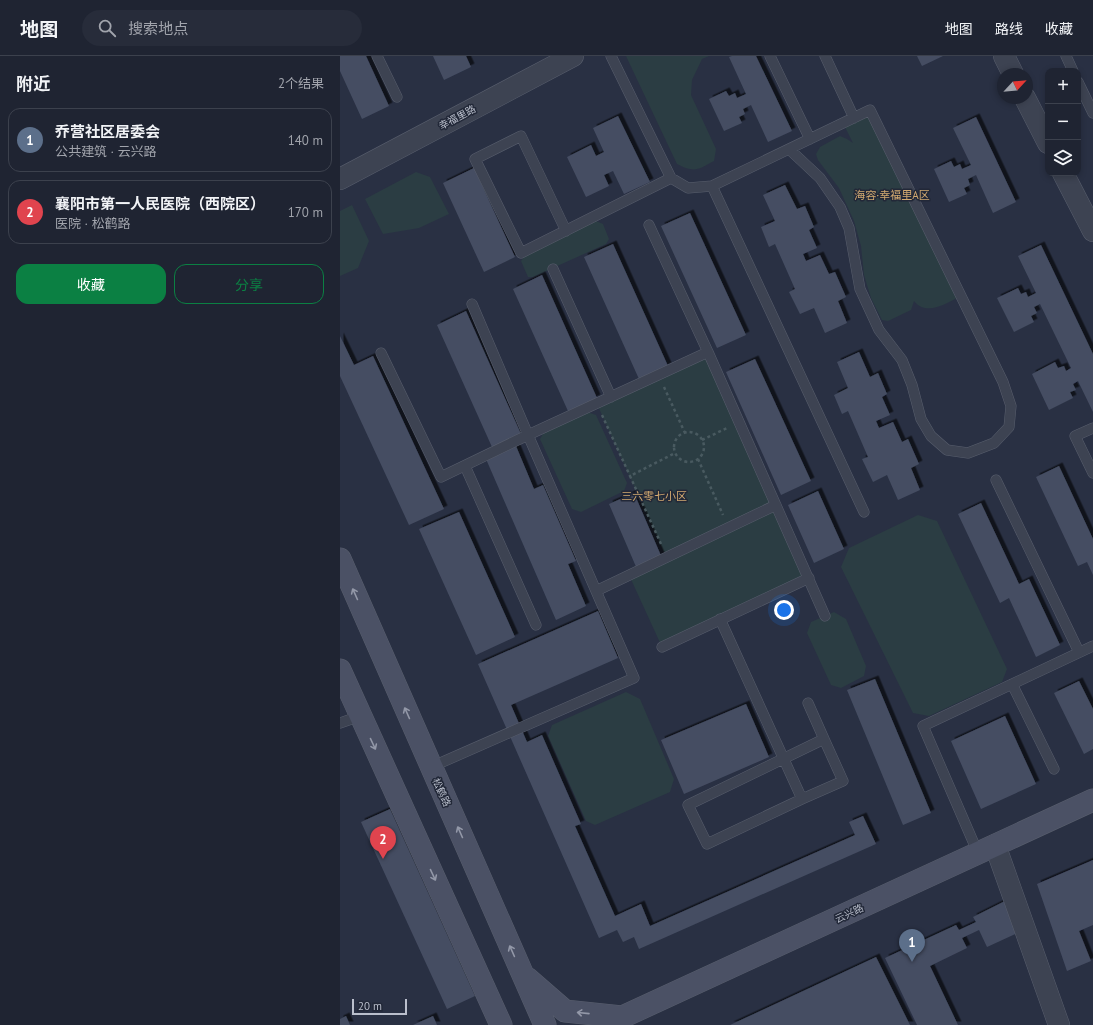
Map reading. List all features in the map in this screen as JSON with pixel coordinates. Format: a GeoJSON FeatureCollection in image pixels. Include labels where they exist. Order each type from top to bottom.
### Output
{"type":"FeatureCollection","features":[{"type":"Feature","properties":{"kind":"main road","name":"松鹤路"},"geometry":{"type":"LineString","coordinates":[[340,559],[545,1025]]}},
{"type":"Feature","properties":{"kind":"main road"},"geometry":{"type":"LineString","coordinates":[[340,670],[350,720],[487,994],[501,1025]]}},
{"type":"Feature","properties":{"kind":"main road","name":"云兴路"},"geometry":{"type":"LineString","coordinates":[[614,1022],[1093,800]]}},
{"type":"Feature","properties":{"kind":"main road"},"geometry":{"type":"LineString","coordinates":[[522,974],[564,1011],[614,1022]]}},
{"type":"Feature","properties":{"kind":"main road"},"geometry":{"type":"LineString","coordinates":[[485,1025],[487,994]]}},
{"type":"Feature","properties":{"kind":"street","name":"幸福里路"},"geometry":{"type":"LineString","coordinates":[[340,179],[573,56]]}},
{"type":"Feature","properties":{"kind":"street"},"geometry":{"type":"LineString","coordinates":[[1004,56],[1010,68]]}},
{"type":"Feature","properties":{"kind":"street"},"geometry":{"type":"LineString","coordinates":[[1028,104],[1046,140]]}},
{"type":"Feature","properties":{"kind":"street"},"geometry":{"type":"LineString","coordinates":[[1065,176],[1091,224]]}},
{"type":"Feature","properties":{"kind":"street"},"geometry":{"type":"LineString","coordinates":[[986,849],[1057,1024]]}},
{"type":"Feature","properties":{"kind":"lane"},"geometry":{"type":"LineString","coordinates":[[378,56],[397,97]]}},
{"type":"Feature","properties":{"kind":"lane"},"geometry":{"type":"LineString","coordinates":[[612,56],[671,178],[688,188],[712,186],[870,110],[1003,382],[1010,406],[1009,427],[994,443],[968,453],[947,450],[932,436],[920,420],[912,385],[902,360],[879,330],[860,289],[849,228],[840,207],[820,178],[789,149]]}},
{"type":"Feature","properties":{"kind":"lane"},"geometry":{"type":"LineString","coordinates":[[770,56],[810,139]]}},
{"type":"Feature","properties":{"kind":"lane"},"geometry":{"type":"LineString","coordinates":[[825,56],[854,118]]}},
{"type":"Feature","properties":{"kind":"lane"},"geometry":{"type":"LineString","coordinates":[[1066,56],[1072,68]]}},
{"type":"Feature","properties":{"kind":"lane"},"geometry":{"type":"LineString","coordinates":[[1081,88],[1093,113]]}},
{"type":"Feature","properties":{"kind":"lane"},"geometry":{"type":"LineString","coordinates":[[566,231],[521,136],[475,159],[521,253],[566,231],[671,178]]}},
{"type":"Feature","properties":{"kind":"lane"},"geometry":{"type":"LineString","coordinates":[[712,186],[864,512]]}},
{"type":"Feature","properties":{"kind":"lane"},"geometry":{"type":"LineString","coordinates":[[649,224],[708,352],[825,616]]}},
{"type":"Feature","properties":{"kind":"lane"},"geometry":{"type":"LineString","coordinates":[[553,269],[611,397]]}},
{"type":"Feature","properties":{"kind":"lane"},"geometry":{"type":"LineString","coordinates":[[431,767],[634,678],[472,304]]}},
{"type":"Feature","properties":{"kind":"lane"},"geometry":{"type":"LineString","coordinates":[[381,353],[441,477],[708,352]]}},
{"type":"Feature","properties":{"kind":"lane"},"geometry":{"type":"LineString","coordinates":[[1093,428],[1075,436],[1093,473]]}},
{"type":"Feature","properties":{"kind":"lane"},"geometry":{"type":"LineString","coordinates":[[465,466],[536,625]]}},
{"type":"Feature","properties":{"kind":"lane"},"geometry":{"type":"LineString","coordinates":[[996,480],[1079,652]]}},
{"type":"Feature","properties":{"kind":"lane"},"geometry":{"type":"LineString","coordinates":[[596,591],[776,505]]}},
{"type":"Feature","properties":{"kind":"lane"},"geometry":{"type":"LineString","coordinates":[[662,647],[809,578]]}},
{"type":"Feature","properties":{"kind":"lane"},"geometry":{"type":"LineString","coordinates":[[720,619],[802,799]]}},
{"type":"Feature","properties":{"kind":"lane"},"geometry":{"type":"LineString","coordinates":[[986,849],[923,726],[1079,652],[1092,650]]}},
{"type":"Feature","properties":{"kind":"lane"},"geometry":{"type":"LineString","coordinates":[[1012,684],[1054,770]]}},
{"type":"Feature","properties":{"kind":"lane"},"geometry":{"type":"LineString","coordinates":[[808,703],[843,781],[707,844],[688,805],[824,739]]}},
{"type":"Feature","properties":{"kind":"path"},"geometry":{"type":"LineString","coordinates":[[658,375],[685,433]]}},
{"type":"Feature","properties":{"kind":"path"},"geometry":{"type":"LineString","coordinates":[[597,404],[666,557]]}},
{"type":"Feature","properties":{"kind":"path"},"geometry":{"type":"LineString","coordinates":[[702,440],[739,422]]}},
{"type":"Feature","properties":{"kind":"path"},"geometry":{"type":"LineString","coordinates":[[685,433],[695,433],[702,440],[704,450],[698,459],[685,462],[681,460],[676,453],[674,447],[675,442],[677,438],[685,433]]}},
{"type":"Feature","properties":{"kind":"path"},"geometry":{"type":"LineString","coordinates":[[630,476],[676,453]]}},
{"type":"Feature","properties":{"kind":"path"},"geometry":{"type":"LineString","coordinates":[[698,459],[729,527]]}},
{"type":"Feature","properties":{"kind":"shaded area"},"geometry":{"type":"Polygon","coordinates":[[[626,56],[709,56],[702,59],[692,80],[691,95],[716,149],[714,161],[704,167],[696,169],[688,169],[677,164],[626,56]]]}},
{"type":"Feature","properties":{"kind":"shaded area"},"geometry":{"type":"Polygon","coordinates":[[[870,110],[961,296],[943,305],[931,308],[919,306],[914,301],[911,310],[888,321],[882,320],[871,298],[864,275],[861,246],[854,221],[839,188],[818,160],[816,154],[820,147],[840,136],[853,143],[843,123],[870,110]]]}},
{"type":"Feature","properties":{"kind":"shaded area"},"geometry":{"type":"Polygon","coordinates":[[[416,172],[430,177],[449,214],[419,228],[383,234],[365,199],[416,172]]]}},
{"type":"Feature","properties":{"kind":"shaded area"},"geometry":{"type":"Polygon","coordinates":[[[352,205],[369,241],[358,268],[340,276],[340,211],[352,205]]]}},
{"type":"Feature","properties":{"kind":"shaded area"},"geometry":{"type":"Polygon","coordinates":[[[596,221],[603,224],[609,239],[606,244],[533,277],[528,277],[521,261],[525,256],[596,221]]]}},
{"type":"Feature","properties":{"kind":"shaded area"},"geometry":{"type":"Polygon","coordinates":[[[708,352],[809,578],[662,647],[629,575],[666,557],[597,404],[708,352]]]}},
{"type":"Feature","properties":{"kind":"shaded area"},"geometry":{"type":"Polygon","coordinates":[[[587,412],[596,415],[627,483],[624,491],[581,512],[572,509],[540,439],[544,432],[587,412]]]}},
{"type":"Feature","properties":{"kind":"shaded area"},"geometry":{"type":"Polygon","coordinates":[[[918,515],[937,521],[1007,669],[1002,682],[929,716],[913,713],[841,567],[849,548],[918,515]]]}},
{"type":"Feature","properties":{"kind":"shaded area"},"geometry":{"type":"Polygon","coordinates":[[[834,612],[846,619],[866,666],[864,676],[841,688],[831,685],[807,633],[811,622],[834,612]]]}},
{"type":"Feature","properties":{"kind":"shaded area"},"geometry":{"type":"Polygon","coordinates":[[[626,692],[640,699],[674,779],[670,792],[595,825],[586,821],[548,736],[552,725],[626,692]]]}},
{"type":"Feature","properties":{"kind":"building"},"geometry":{"type":"Polygon","coordinates":[[[340,56],[366,56],[389,106],[362,119],[340,71],[340,56]]]}},
{"type":"Feature","properties":{"kind":"building"},"geometry":{"type":"Polygon","coordinates":[[[433,56],[466,56],[471,67],[444,80],[433,56]]]}},
{"type":"Feature","properties":{"kind":"building"},"geometry":{"type":"Polygon","coordinates":[[[756,56],[792,131],[768,142],[751,105],[743,109],[745,114],[739,117],[742,123],[724,131],[709,99],[726,91],[729,96],[735,93],[737,98],[746,94],[729,57],[756,56]]]}},
{"type":"Feature","properties":{"kind":"building"},"geometry":{"type":"Polygon","coordinates":[[[917,56],[943,56],[922,66],[917,56]]]}},
{"type":"Feature","properties":{"kind":"building"},"geometry":{"type":"Polygon","coordinates":[[[618,116],[650,182],[624,194],[613,171],[604,175],[609,186],[586,197],[567,157],[591,145],[596,156],[604,152],[593,128],[618,116]]]}},
{"type":"Feature","properties":{"kind":"building"},"geometry":{"type":"Polygon","coordinates":[[[976,117],[1016,202],[993,213],[976,175],[968,179],[970,185],[964,188],[967,194],[949,202],[934,169],[951,161],[954,167],[960,164],[962,169],[971,165],[953,128],[976,117]]]}},
{"type":"Feature","properties":{"kind":"building"},"geometry":{"type":"Polygon","coordinates":[[[474,168],[515,257],[484,272],[443,183],[474,168]]]}},
{"type":"Feature","properties":{"kind":"building"},"geometry":{"type":"Polygon","coordinates":[[[785,185],[797,209],[805,206],[814,227],[809,230],[817,248],[803,254],[806,261],[820,255],[829,274],[835,272],[846,297],[838,301],[847,323],[825,333],[814,308],[800,314],[789,292],[795,289],[775,244],[769,247],[761,227],[775,221],[763,195],[785,185]]]}},
{"type":"Feature","properties":{"kind":"building"},"geometry":{"type":"Polygon","coordinates":[[[690,213],[746,335],[717,348],[661,226],[690,213]]]}},
{"type":"Feature","properties":{"kind":"building"},"geometry":{"type":"Polygon","coordinates":[[[613,244],[668,366],[639,379],[584,257],[613,244]]]}},
{"type":"Feature","properties":{"kind":"building"},"geometry":{"type":"Polygon","coordinates":[[[1041,245],[1093,354],[1093,412],[1078,381],[1073,384],[1076,390],[1070,392],[1073,398],[1049,410],[1032,374],[1055,362],[1058,368],[1064,366],[1066,371],[1071,368],[1040,304],[1034,307],[1037,313],[1031,316],[1034,322],[1014,332],[997,298],[1018,288],[1021,294],[1026,292],[1028,297],[1036,293],[1018,256],[1041,245]]]}},
{"type":"Feature","properties":{"kind":"building"},"geometry":{"type":"Polygon","coordinates":[[[542,275],[597,398],[568,411],[513,289],[542,275]]]}},
{"type":"Feature","properties":{"kind":"building"},"geometry":{"type":"Polygon","coordinates":[[[466,311],[521,434],[492,447],[437,325],[466,311]]]}},
{"type":"Feature","properties":{"kind":"building"},"geometry":{"type":"Polygon","coordinates":[[[340,336],[354,365],[373,356],[444,509],[409,525],[340,376],[340,336]]]}},
{"type":"Feature","properties":{"kind":"building"},"geometry":{"type":"Polygon","coordinates":[[[859,352],[870,377],[878,373],[887,394],[882,397],[890,415],[876,421],[879,428],[893,422],[902,442],[908,439],[919,464],[911,468],[920,490],[898,500],[887,475],[873,482],[862,459],[868,457],[848,411],[842,414],[834,395],[848,388],[837,362],[859,352]]]}},
{"type":"Feature","properties":{"kind":"building"},"geometry":{"type":"Polygon","coordinates":[[[755,359],[811,481],[781,495],[726,372],[755,359]]]}},
{"type":"Feature","properties":{"kind":"building"},"geometry":{"type":"Polygon","coordinates":[[[516,446],[534,489],[543,485],[576,561],[568,564],[586,606],[556,620],[486,459],[516,446]]]}},
{"type":"Feature","properties":{"kind":"building"},"geometry":{"type":"Polygon","coordinates":[[[1059,466],[1093,539],[1093,575],[1087,562],[1078,566],[1036,477],[1059,466]]]}},
{"type":"Feature","properties":{"kind":"building"},"geometry":{"type":"Polygon","coordinates":[[[818,491],[844,549],[814,563],[788,505],[818,491]]]}},
{"type":"Feature","properties":{"kind":"building"},"geometry":{"type":"Polygon","coordinates":[[[634,493],[662,558],[637,569],[609,504],[634,493]]]}},
{"type":"Feature","properties":{"kind":"building"},"geometry":{"type":"Polygon","coordinates":[[[981,503],[1019,584],[1029,579],[1060,645],[1036,657],[1009,598],[1000,603],[958,514],[981,503]]]}},
{"type":"Feature","properties":{"kind":"building"},"geometry":{"type":"Polygon","coordinates":[[[459,512],[515,637],[476,655],[419,529],[459,512]]]}},
{"type":"Feature","properties":{"kind":"building"},"geometry":{"type":"Polygon","coordinates":[[[598,611],[618,658],[511,705],[527,742],[542,735],[581,824],[575,826],[615,916],[641,904],[650,926],[855,835],[849,822],[863,816],[876,844],[639,949],[634,937],[623,942],[617,930],[599,938],[478,664],[598,611]]]}},
{"type":"Feature","properties":{"kind":"building"},"geometry":{"type":"Polygon","coordinates":[[[875,679],[931,813],[903,825],[847,690],[875,679]]]}},
{"type":"Feature","properties":{"kind":"building"},"geometry":{"type":"Polygon","coordinates":[[[1079,681],[1093,709],[1093,749],[1084,754],[1054,693],[1079,681]]]}},
{"type":"Feature","properties":{"kind":"building"},"geometry":{"type":"Polygon","coordinates":[[[746,704],[769,757],[684,794],[661,740],[746,704]]]}},
{"type":"Feature","properties":{"kind":"building"},"geometry":{"type":"Polygon","coordinates":[[[1005,716],[1036,784],[981,809],[951,741],[1005,716]]]}},
{"type":"Feature","properties":{"kind":"building"},"geometry":{"type":"Polygon","coordinates":[[[390,809],[475,996],[447,1009],[361,822],[390,809]]]}},
{"type":"Feature","properties":{"kind":"building"},"geometry":{"type":"Polygon","coordinates":[[[1093,860],[1093,925],[1079,931],[1091,961],[1067,971],[1037,884],[1093,860]]]}},
{"type":"Feature","properties":{"kind":"building"},"geometry":{"type":"Polygon","coordinates":[[[1007,900],[1022,931],[987,947],[979,930],[962,938],[967,948],[930,966],[958,1025],[917,1025],[885,958],[956,925],[959,930],[976,922],[973,917],[1007,900]]]}},
{"type":"Feature","properties":{"kind":"building"},"geometry":{"type":"Polygon","coordinates":[[[876,957],[910,1025],[730,1025],[876,957]]]}},
{"type":"Feature","properties":{"kind":"building"},"geometry":{"type":"Polygon","coordinates":[[[346,1016],[350,1025],[340,1025],[340,1019],[346,1016]]]}},
{"type":"Feature","properties":{"kind":"building"},"geometry":{"type":"Polygon","coordinates":[[[433,1016],[437,1025],[413,1025],[433,1016]]]}},
{"type":"Feature","properties":{"kind":"place","name":"襄阳市第一人民医院（西院区）"},"geometry":{"type":"Point","coordinates":[383,859]}},
{"type":"Feature","properties":{"kind":"place","name":"乔营社区居委会"},"geometry":{"type":"Point","coordinates":[912,962]}},
{"type":"Feature","properties":{"kind":"district","name":"海容·幸福里A区"},"geometry":{"type":"Point","coordinates":[892,195]}},
{"type":"Feature","properties":{"kind":"district","name":"三六零七小区"},"geometry":{"type":"Point","coordinates":[654,496]}}]}
